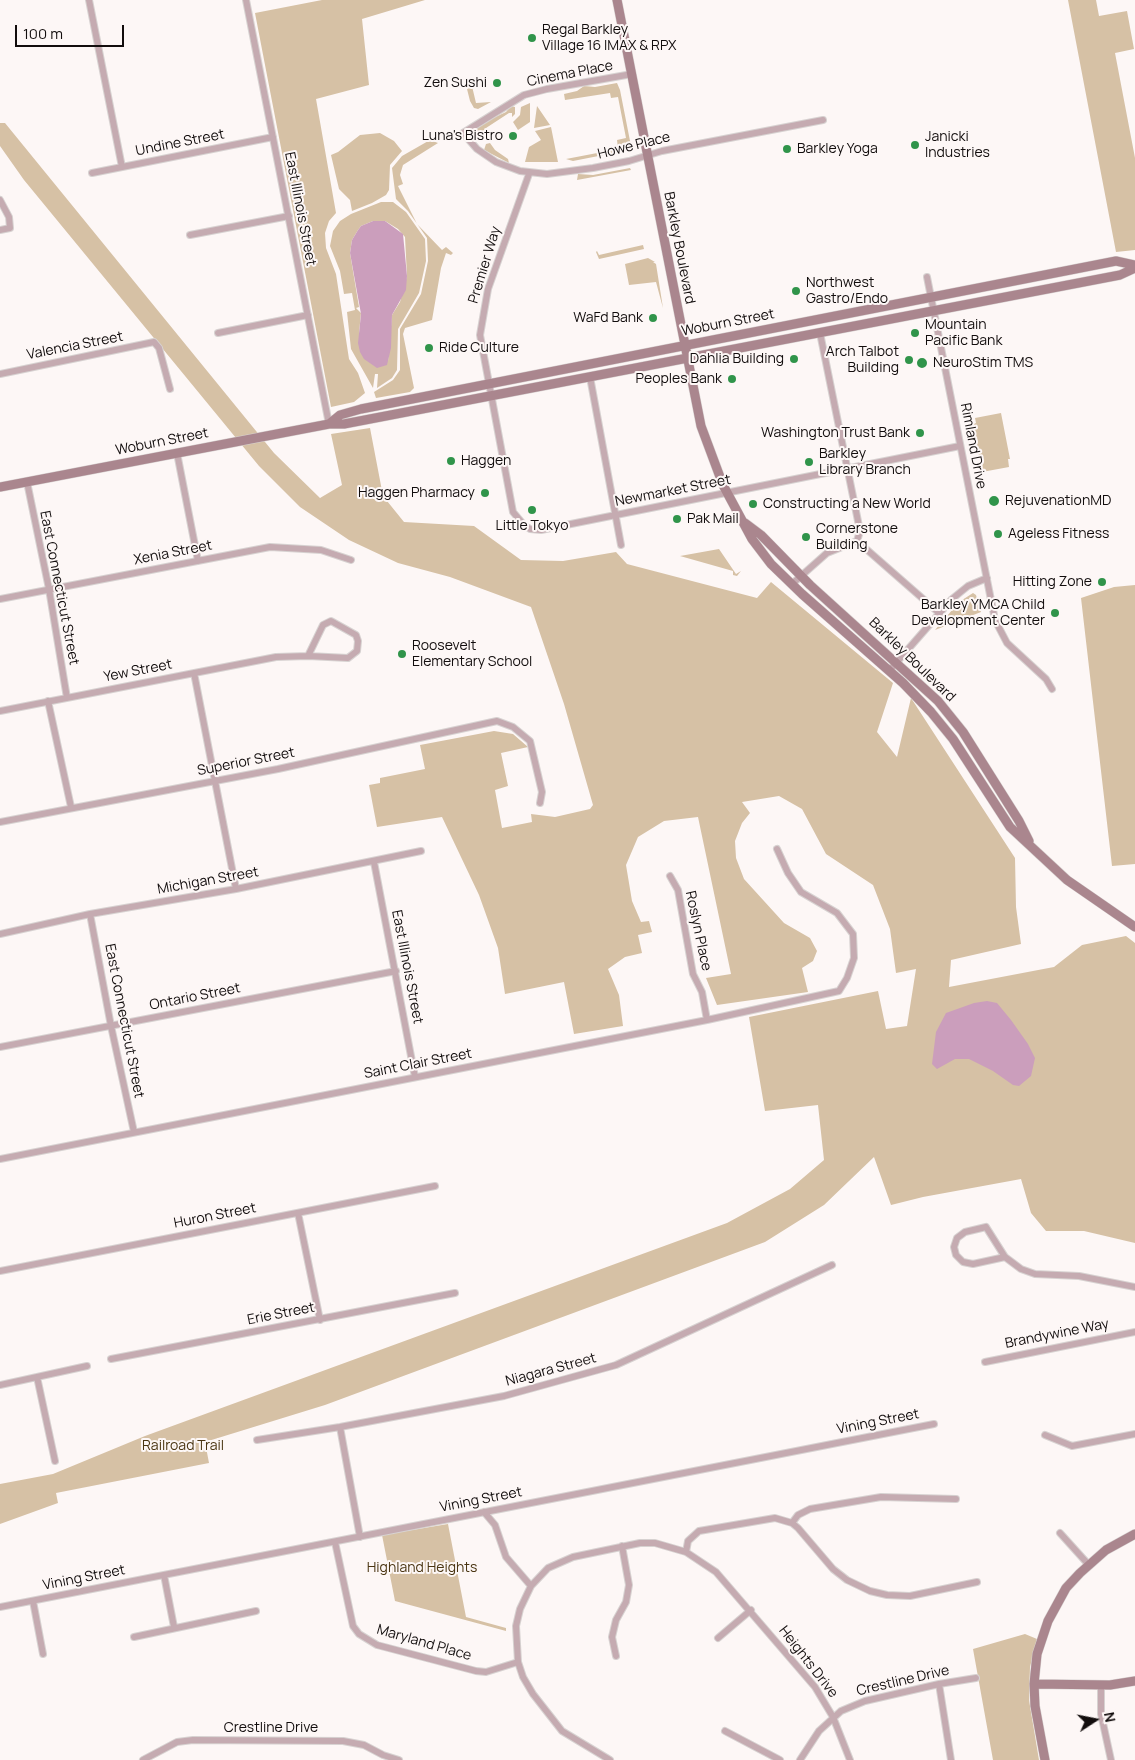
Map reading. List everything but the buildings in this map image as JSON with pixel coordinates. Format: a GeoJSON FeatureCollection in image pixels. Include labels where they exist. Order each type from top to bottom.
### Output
{"type":"FeatureCollection","features":[{"type":"Feature","properties":{"kind":"main road","name":"Barkley Boulevard"},"geometry":{"type":"LineString","coordinates":[[617,0],[684,346],[706,444],[727,493],[752,539],[771,564],[889,671],[931,712],[953,739],[1010,826],[1068,880],[1135,927]]}},
{"type":"Feature","properties":{"kind":"main road","name":"Woburn Street"},"geometry":{"type":"LineString","coordinates":[[329,424],[340,416],[361,409],[488,384],[1116,261],[1135,266]]}},
{"type":"Feature","properties":{"kind":"main road","name":"Woburn Street"},"geometry":{"type":"LineString","coordinates":[[0,487],[329,424],[344,424],[1120,276],[1135,266]]}},
{"type":"Feature","properties":{"kind":"main road","name":"Barkley Boulevard"},"geometry":{"type":"LineString","coordinates":[[745,523],[761,535],[801,576],[938,701],[963,732],[1019,821],[1030,843]]}},
{"type":"Feature","properties":{"kind":"main road"},"geometry":{"type":"LineString","coordinates":[[1045,1760],[1035,1706],[1034,1684],[1037,1654],[1048,1621],[1066,1588],[1088,1564],[1106,1550],[1135,1534]]}},
{"type":"Feature","properties":{"kind":"main road"},"geometry":{"type":"LineString","coordinates":[[1034,1684],[1101,1685],[1135,1681]]}},
{"type":"Feature","properties":{"kind":"street"},"geometry":{"type":"LineString","coordinates":[[89,0],[122,167]]}},
{"type":"Feature","properties":{"kind":"street","name":"East Illinois Street"},"geometry":{"type":"LineString","coordinates":[[246,0],[329,424]]}},
{"type":"Feature","properties":{"kind":"street","name":"Cinema Place"},"geometry":{"type":"LineString","coordinates":[[463,133],[524,95],[566,85],[632,74]]}},
{"type":"Feature","properties":{"kind":"street","name":"Howe Place"},"geometry":{"type":"LineString","coordinates":[[463,133],[477,149],[490,159],[509,168],[529,174],[554,174],[593,168],[823,120]]}},
{"type":"Feature","properties":{"kind":"street","name":"Undine Street"},"geometry":{"type":"LineString","coordinates":[[92,173],[273,137]]}},
{"type":"Feature","properties":{"kind":"street","name":"Premier Way"},"geometry":{"type":"LineString","coordinates":[[490,396],[480,342],[484,304],[529,174]]}},
{"type":"Feature","properties":{"kind":"street"},"geometry":{"type":"LineString","coordinates":[[0,200],[9,217],[10,228],[0,230]]}},
{"type":"Feature","properties":{"kind":"street"},"geometry":{"type":"LineString","coordinates":[[190,235],[289,216]]}},
{"type":"Feature","properties":{"kind":"street","name":"Rimland Drive"},"geometry":{"type":"LineString","coordinates":[[927,277],[986,578],[999,631],[1007,643],[1046,679],[1052,689]]}},
{"type":"Feature","properties":{"kind":"street"},"geometry":{"type":"LineString","coordinates":[[218,332],[308,315]]}},
{"type":"Feature","properties":{"kind":"street"},"geometry":{"type":"LineString","coordinates":[[792,584],[827,553],[849,546],[856,541],[860,531],[820,333]]}},
{"type":"Feature","properties":{"kind":"street","name":"Valencia Street"},"geometry":{"type":"LineString","coordinates":[[0,374],[154,342],[159,348],[170,389]]}},
{"type":"Feature","properties":{"kind":"street"},"geometry":{"type":"LineString","coordinates":[[590,377],[621,545]]}},
{"type":"Feature","properties":{"kind":"street","name":"Newmarket Street"},"geometry":{"type":"LineString","coordinates":[[490,396],[513,512],[524,526],[530,530],[541,530],[960,446]]}},
{"type":"Feature","properties":{"kind":"street"},"geometry":{"type":"LineString","coordinates":[[177,453],[198,561]]}},
{"type":"Feature","properties":{"kind":"street","name":"East Connecticut Street"},"geometry":{"type":"LineString","coordinates":[[27,482],[49,589],[67,698]]}},
{"type":"Feature","properties":{"kind":"street"},"geometry":{"type":"LineString","coordinates":[[856,541],[938,612]]}},
{"type":"Feature","properties":{"kind":"street","name":"Xenia Street"},"geometry":{"type":"LineString","coordinates":[[0,598],[270,547],[321,550],[351,560]]}},
{"type":"Feature","properties":{"kind":"street"},"geometry":{"type":"LineString","coordinates":[[889,671],[938,612],[968,586],[986,578]]}},
{"type":"Feature","properties":{"kind":"street"},"geometry":{"type":"LineString","coordinates":[[331,621],[356,635],[358,641],[357,651],[348,658],[308,656],[324,625],[331,621]]}},
{"type":"Feature","properties":{"kind":"street","name":"Yew Street"},"geometry":{"type":"LineString","coordinates":[[0,711],[281,657],[308,656]]}},
{"type":"Feature","properties":{"kind":"street"},"geometry":{"type":"LineString","coordinates":[[194,673],[236,889]]}},
{"type":"Feature","properties":{"kind":"street"},"geometry":{"type":"LineString","coordinates":[[48,701],[71,807]]}},
{"type":"Feature","properties":{"kind":"street","name":"Superior Street"},"geometry":{"type":"LineString","coordinates":[[0,822],[215,781],[497,721],[514,728],[530,741],[542,792],[540,803]]}},
{"type":"Feature","properties":{"kind":"street","name":"Saint Clair Street"},"geometry":{"type":"LineString","coordinates":[[0,1159],[707,1020],[839,991],[847,978],[854,958],[853,934],[837,913],[801,892],[788,873],[777,849]]}},
{"type":"Feature","properties":{"kind":"street","name":"Michigan Street"},"geometry":{"type":"LineString","coordinates":[[0,934],[90,914],[236,889],[420,851]]}},
{"type":"Feature","properties":{"kind":"street","name":"East Illinois Street"},"geometry":{"type":"LineString","coordinates":[[374,862],[415,1077]]}},
{"type":"Feature","properties":{"kind":"street","name":"Roslyn Place"},"geometry":{"type":"LineString","coordinates":[[670,876],[678,890],[694,974],[702,992],[707,1020]]}},
{"type":"Feature","properties":{"kind":"street","name":"East Connecticut Street"},"geometry":{"type":"LineString","coordinates":[[90,914],[111,1026],[134,1132]]}},
{"type":"Feature","properties":{"kind":"street","name":"Ontario Street"},"geometry":{"type":"LineString","coordinates":[[0,1047],[396,971]]}},
{"type":"Feature","properties":{"kind":"street","name":"Huron Street"},"geometry":{"type":"LineString","coordinates":[[0,1271],[435,1186]]}},
{"type":"Feature","properties":{"kind":"street"},"geometry":{"type":"LineString","coordinates":[[298,1213],[320,1320]]}},
{"type":"Feature","properties":{"kind":"street"},"geometry":{"type":"LineString","coordinates":[[1005,1257],[968,1264],[956,1255],[955,1242],[965,1232],[986,1227],[1005,1257],[1018,1267],[1035,1274],[1079,1276],[1135,1288]]}},
{"type":"Feature","properties":{"kind":"street","name":"Niagara Street"},"geometry":{"type":"LineString","coordinates":[[257,1440],[340,1427],[504,1396],[616,1365],[832,1265]]}},
{"type":"Feature","properties":{"kind":"street","name":"Erie Street"},"geometry":{"type":"LineString","coordinates":[[110,1359],[455,1293]]}},
{"type":"Feature","properties":{"kind":"street","name":"Brandywine Way"},"geometry":{"type":"LineString","coordinates":[[985,1362],[1135,1332]]}},
{"type":"Feature","properties":{"kind":"street"},"geometry":{"type":"LineString","coordinates":[[0,1385],[88,1366]]}},
{"type":"Feature","properties":{"kind":"street"},"geometry":{"type":"LineString","coordinates":[[37,1377],[55,1461]]}},
{"type":"Feature","properties":{"kind":"street","name":"Vining Street"},"geometry":{"type":"LineString","coordinates":[[0,1607],[934,1424]]}},
{"type":"Feature","properties":{"kind":"street"},"geometry":{"type":"LineString","coordinates":[[340,1427],[360,1537]]}},
{"type":"Feature","properties":{"kind":"street"},"geometry":{"type":"LineString","coordinates":[[1045,1435],[1072,1446],[1135,1434]]}},
{"type":"Feature","properties":{"kind":"street"},"geometry":{"type":"LineString","coordinates":[[792,1523],[798,1515],[810,1509],[881,1497],[956,1498]]}},
{"type":"Feature","properties":{"kind":"street"},"geometry":{"type":"LineString","coordinates":[[484,1512],[495,1525],[506,1557],[531,1586],[520,1609],[516,1626],[518,1662],[532,1694],[562,1731],[610,1760]]}},
{"type":"Feature","properties":{"kind":"street"},"geometry":{"type":"LineString","coordinates":[[686,1552],[690,1538],[703,1529],[769,1518],[792,1523],[805,1535],[833,1569],[847,1580],[870,1591],[887,1595],[910,1596],[977,1582]]}},
{"type":"Feature","properties":{"kind":"street"},"geometry":{"type":"LineString","coordinates":[[1060,1533],[1088,1564]]}},
{"type":"Feature","properties":{"kind":"street","name":"Maryland Place"},"geometry":{"type":"LineString","coordinates":[[335,1542],[353,1626],[359,1634],[378,1645],[476,1671],[486,1672],[518,1662]]}},
{"type":"Feature","properties":{"kind":"street","name":"Heights Drive"},"geometry":{"type":"LineString","coordinates":[[531,1586],[538,1576],[559,1562],[573,1556],[622,1546],[655,1543],[686,1552],[716,1572],[751,1610],[814,1687],[833,1717],[850,1760]]}},
{"type":"Feature","properties":{"kind":"street"},"geometry":{"type":"LineString","coordinates":[[616,1656],[612,1637],[616,1620],[626,1602],[629,1585],[622,1546]]}},
{"type":"Feature","properties":{"kind":"street"},"geometry":{"type":"LineString","coordinates":[[164,1575],[174,1627]]}},
{"type":"Feature","properties":{"kind":"street","name":"Vining Street"},"geometry":{"type":"LineString","coordinates":[[33,1601],[43,1654]]}},
{"type":"Feature","properties":{"kind":"street"},"geometry":{"type":"LineString","coordinates":[[718,1638],[751,1610]]}},
{"type":"Feature","properties":{"kind":"street"},"geometry":{"type":"LineString","coordinates":[[134,1637],[256,1611]]}},
{"type":"Feature","properties":{"kind":"street","name":"Crestline Drive"},"geometry":{"type":"LineString","coordinates":[[800,1760],[810,1742],[833,1717],[865,1701],[939,1684],[976,1678]]}},
{"type":"Feature","properties":{"kind":"street"},"geometry":{"type":"LineString","coordinates":[[939,1684],[951,1760]]}},
{"type":"Feature","properties":{"kind":"street"},"geometry":{"type":"LineString","coordinates":[[1101,1685],[1100,1714],[1111,1760]]}},
{"type":"Feature","properties":{"kind":"street"},"geometry":{"type":"LineString","coordinates":[[725,1730],[780,1760]]}},
{"type":"Feature","properties":{"kind":"street","name":"Crestline Drive"},"geometry":{"type":"LineString","coordinates":[[143,1760],[177,1742],[193,1740],[342,1741],[364,1745],[383,1755],[399,1760]]}},
{"type":"Feature","properties":{"kind":"green space"},"geometry":{"type":"Polygon","coordinates":[[[322,0],[425,0],[362,19],[369,85],[316,99],[336,213],[329,221],[325,233],[326,248],[336,274],[349,359],[358,373],[365,393],[354,402],[331,407],[255,13],[322,0]]]}},
{"type":"Feature","properties":{"kind":"green space"},"geometry":{"type":"Polygon","coordinates":[[[1068,0],[1096,0],[1099,16],[1127,11],[1134,49],[1115,53],[1135,158],[1135,250],[1116,252],[1068,0]]]}},
{"type":"Feature","properties":{"kind":"green space"},"geometry":{"type":"Polygon","coordinates":[[[471,82],[476,103],[491,102],[478,109],[474,108],[466,85],[471,82]]]}},
{"type":"Feature","properties":{"kind":"green space"},"geometry":{"type":"Polygon","coordinates":[[[617,83],[631,146],[629,150],[573,161],[566,159],[618,149],[617,140],[626,138],[618,97],[611,98],[610,93],[565,100],[564,94],[577,91],[584,86],[595,87],[617,83]]]}},
{"type":"Feature","properties":{"kind":"green space"},"geometry":{"type":"Polygon","coordinates":[[[530,103],[530,122],[518,130],[513,122],[520,115],[521,107],[530,103]]]}},
{"type":"Feature","properties":{"kind":"green space"},"geometry":{"type":"Polygon","coordinates":[[[511,106],[515,107],[515,114],[512,117],[512,113],[509,113],[486,128],[484,136],[474,141],[472,137],[474,130],[506,112],[511,106]]]}},
{"type":"Feature","properties":{"kind":"green space"},"geometry":{"type":"Polygon","coordinates":[[[537,106],[550,125],[534,128],[537,106]]]}},
{"type":"Feature","properties":{"kind":"green space","name":"Railroad Trail"},"geometry":{"type":"Polygon","coordinates":[[[0,123],[5,123],[274,453],[320,498],[342,485],[331,434],[370,428],[383,496],[404,522],[474,526],[521,560],[563,561],[616,552],[627,564],[757,598],[771,582],[893,683],[877,732],[897,757],[911,698],[1015,858],[1016,907],[1021,944],[951,960],[949,987],[1054,967],[1082,945],[1126,936],[1135,943],[1135,1243],[1084,1231],[1046,1231],[1031,1213],[1021,1179],[923,1197],[891,1205],[874,1157],[824,1205],[765,1242],[325,1405],[205,1442],[209,1463],[56,1493],[58,1503],[0,1524],[0,1484],[53,1474],[145,1436],[727,1223],[790,1189],[824,1160],[818,1105],[765,1111],[749,1017],[878,991],[886,1029],[907,1026],[916,969],[896,973],[890,929],[873,885],[826,854],[802,809],[779,796],[742,802],[750,813],[742,823],[735,841],[736,858],[744,879],[784,923],[810,938],[817,951],[813,961],[802,968],[808,992],[717,1005],[706,978],[731,974],[698,817],[664,821],[638,837],[626,865],[632,901],[641,922],[649,921],[652,932],[638,935],[642,953],[625,957],[608,969],[619,995],[623,1026],[574,1034],[564,982],[505,994],[498,948],[479,895],[442,817],[377,827],[369,785],[380,783],[380,778],[425,769],[420,745],[494,731],[513,734],[528,747],[501,753],[508,786],[495,790],[502,828],[532,822],[531,814],[555,817],[590,809],[593,805],[564,704],[531,607],[450,577],[398,563],[349,540],[300,507],[259,466],[24,180],[0,146],[0,123]]]}},
{"type":"Feature","properties":{"kind":"green space"},"geometry":{"type":"Polygon","coordinates":[[[551,127],[558,162],[525,162],[529,147],[541,140],[535,131],[551,127]]]}},
{"type":"Feature","properties":{"kind":"green space"},"geometry":{"type":"Polygon","coordinates":[[[380,133],[394,141],[402,151],[390,165],[389,190],[386,195],[372,203],[352,211],[350,200],[339,189],[331,155],[338,152],[360,135],[380,133]]]}},
{"type":"Feature","properties":{"kind":"green space"},"geometry":{"type":"Polygon","coordinates":[[[430,140],[438,143],[403,165],[400,175],[403,184],[398,186],[417,223],[396,199],[392,168],[402,156],[430,140]]]}},
{"type":"Feature","properties":{"kind":"green space"},"geometry":{"type":"Polygon","coordinates":[[[490,143],[495,150],[508,159],[509,163],[484,150],[486,144],[490,143]]]}},
{"type":"Feature","properties":{"kind":"green space"},"geometry":{"type":"Polygon","coordinates":[[[630,168],[631,170],[577,180],[578,174],[593,175],[630,168]]]}},
{"type":"Feature","properties":{"kind":"green space"},"geometry":{"type":"Polygon","coordinates":[[[381,202],[393,202],[406,212],[425,239],[426,261],[419,293],[398,329],[397,370],[392,378],[377,388],[378,374],[375,374],[373,388],[351,349],[347,312],[355,310],[352,293],[344,294],[340,271],[330,246],[333,231],[340,221],[351,214],[381,202]],[[373,221],[361,226],[352,240],[350,253],[359,307],[356,308],[361,313],[359,333],[388,361],[392,315],[400,302],[407,276],[405,237],[398,229],[385,221],[373,221]]]}},
{"type":"Feature","properties":{"kind":"green space"},"geometry":{"type":"Polygon","coordinates":[[[418,225],[442,250],[446,247],[453,253],[451,255],[446,253],[441,268],[432,320],[405,328],[403,334],[414,388],[410,392],[376,398],[374,392],[393,380],[400,370],[400,329],[421,294],[428,261],[427,238],[418,225]]]}},
{"type":"Feature","properties":{"kind":"green space"},"geometry":{"type":"Polygon","coordinates":[[[643,245],[644,249],[599,259],[596,252],[599,255],[643,245]]]}},
{"type":"Feature","properties":{"kind":"green space"},"geometry":{"type":"Polygon","coordinates":[[[648,258],[656,264],[663,308],[656,282],[629,285],[625,264],[648,258]]]}},
{"type":"Feature","properties":{"kind":"green space"},"geometry":{"type":"Polygon","coordinates":[[[1001,413],[1010,459],[1008,459],[1009,467],[982,472],[973,424],[976,423],[975,418],[1001,413]]]}},
{"type":"Feature","properties":{"kind":"green space"},"geometry":{"type":"Polygon","coordinates":[[[719,549],[736,574],[741,571],[737,576],[733,575],[733,571],[680,556],[719,549]]]}},
{"type":"Feature","properties":{"kind":"green space"},"geometry":{"type":"Polygon","coordinates":[[[1135,585],[1135,864],[1112,866],[1081,598],[1114,587],[1135,585]]]}},
{"type":"Feature","properties":{"kind":"green space"},"geometry":{"type":"Polygon","coordinates":[[[973,593],[976,595],[981,612],[935,630],[959,602],[973,593]]]}},
{"type":"Feature","properties":{"kind":"green space","name":"Highland Heights"},"geometry":{"type":"Polygon","coordinates":[[[448,1524],[466,1617],[506,1628],[506,1631],[395,1601],[382,1535],[448,1524]]]}},
{"type":"Feature","properties":{"kind":"green space"},"geometry":{"type":"Polygon","coordinates":[[[1025,1634],[1037,1639],[1030,1667],[1029,1700],[1039,1760],[993,1760],[973,1649],[1025,1634]]]}},
{"type":"Feature","properties":{"kind":"shaded area"},"geometry":{"type":"Polygon","coordinates":[[[373,221],[385,221],[403,234],[407,276],[406,290],[392,315],[391,348],[387,365],[377,368],[364,359],[360,352],[358,343],[361,314],[350,253],[352,240],[358,230],[361,226],[373,221]]]}},
{"type":"Feature","properties":{"kind":"shaded area"},"geometry":{"type":"Polygon","coordinates":[[[987,1001],[997,1003],[1028,1044],[1035,1058],[1031,1076],[1019,1086],[1013,1085],[993,1071],[969,1059],[955,1059],[937,1069],[932,1064],[936,1032],[946,1013],[974,1003],[987,1001]]]}},
{"type":"Feature","properties":{"kind":"place","name":"Regal Barkley Village 16 IMAX & RPX"},"geometry":{"type":"Point","coordinates":[532,38]}},
{"type":"Feature","properties":{"kind":"place","name":"Zen Sushi"},"geometry":{"type":"Point","coordinates":[497,83]}},
{"type":"Feature","properties":{"kind":"place","name":"Luna's Bistro"},"geometry":{"type":"Point","coordinates":[513,136]}},
{"type":"Feature","properties":{"kind":"place","name":"Janicki Industries"},"geometry":{"type":"Point","coordinates":[915,145]}},
{"type":"Feature","properties":{"kind":"place","name":"Barkley Yoga"},"geometry":{"type":"Point","coordinates":[787,149]}},
{"type":"Feature","properties":{"kind":"place","name":"Northwest Gastro/Endo"},"geometry":{"type":"Point","coordinates":[796,291]}},
{"type":"Feature","properties":{"kind":"place","name":"WaFd Bank"},"geometry":{"type":"Point","coordinates":[653,318]}},
{"type":"Feature","properties":{"kind":"place","name":"Mountain Pacific Bank"},"geometry":{"type":"Point","coordinates":[915,333]}},
{"type":"Feature","properties":{"kind":"place","name":"Ride Culture"},"geometry":{"type":"Point","coordinates":[429,348]}},
{"type":"Feature","properties":{"kind":"place","name":"Dahlia Building"},"geometry":{"type":"Point","coordinates":[794,359]}},
{"type":"Feature","properties":{"kind":"place","name":"Arch Talbot Building"},"geometry":{"type":"Point","coordinates":[909,360]}},
{"type":"Feature","properties":{"kind":"place","name":"NeuroStim TMS"},"geometry":{"type":"Point","coordinates":[922,363]}},
{"type":"Feature","properties":{"kind":"place","name":"Peoples Bank"},"geometry":{"type":"Point","coordinates":[732,379]}},
{"type":"Feature","properties":{"kind":"place","name":"Washington Trust Bank"},"geometry":{"type":"Point","coordinates":[920,433]}},
{"type":"Feature","properties":{"kind":"place","name":"Haggen"},"geometry":{"type":"Point","coordinates":[451,461]}},
{"type":"Feature","properties":{"kind":"place","name":"Barkley Library Branch"},"geometry":{"type":"Point","coordinates":[809,462]}},
{"type":"Feature","properties":{"kind":"place","name":"Haggen Pharmacy"},"geometry":{"type":"Point","coordinates":[485,493]}},
{"type":"Feature","properties":{"kind":"place","name":"RejuvenationMD"},"geometry":{"type":"Point","coordinates":[994,501]}},
{"type":"Feature","properties":{"kind":"place","name":"Constructing a New World"},"geometry":{"type":"Point","coordinates":[753,504]}},
{"type":"Feature","properties":{"kind":"place","name":"Little Tokyo"},"geometry":{"type":"Point","coordinates":[532,510]}},
{"type":"Feature","properties":{"kind":"place","name":"Pak Mail"},"geometry":{"type":"Point","coordinates":[677,519]}},
{"type":"Feature","properties":{"kind":"place","name":"Ageless Fitness"},"geometry":{"type":"Point","coordinates":[998,534]}},
{"type":"Feature","properties":{"kind":"place","name":"Cornerstone Building"},"geometry":{"type":"Point","coordinates":[806,537]}},
{"type":"Feature","properties":{"kind":"place","name":"Hitting Zone"},"geometry":{"type":"Point","coordinates":[1102,582]}},
{"type":"Feature","properties":{"kind":"place","name":"Barkley YMCA Child Development Center"},"geometry":{"type":"Point","coordinates":[1055,613]}},
{"type":"Feature","properties":{"kind":"place","name":"Roosevelt Elementary School"},"geometry":{"type":"Point","coordinates":[402,654]}}]}
